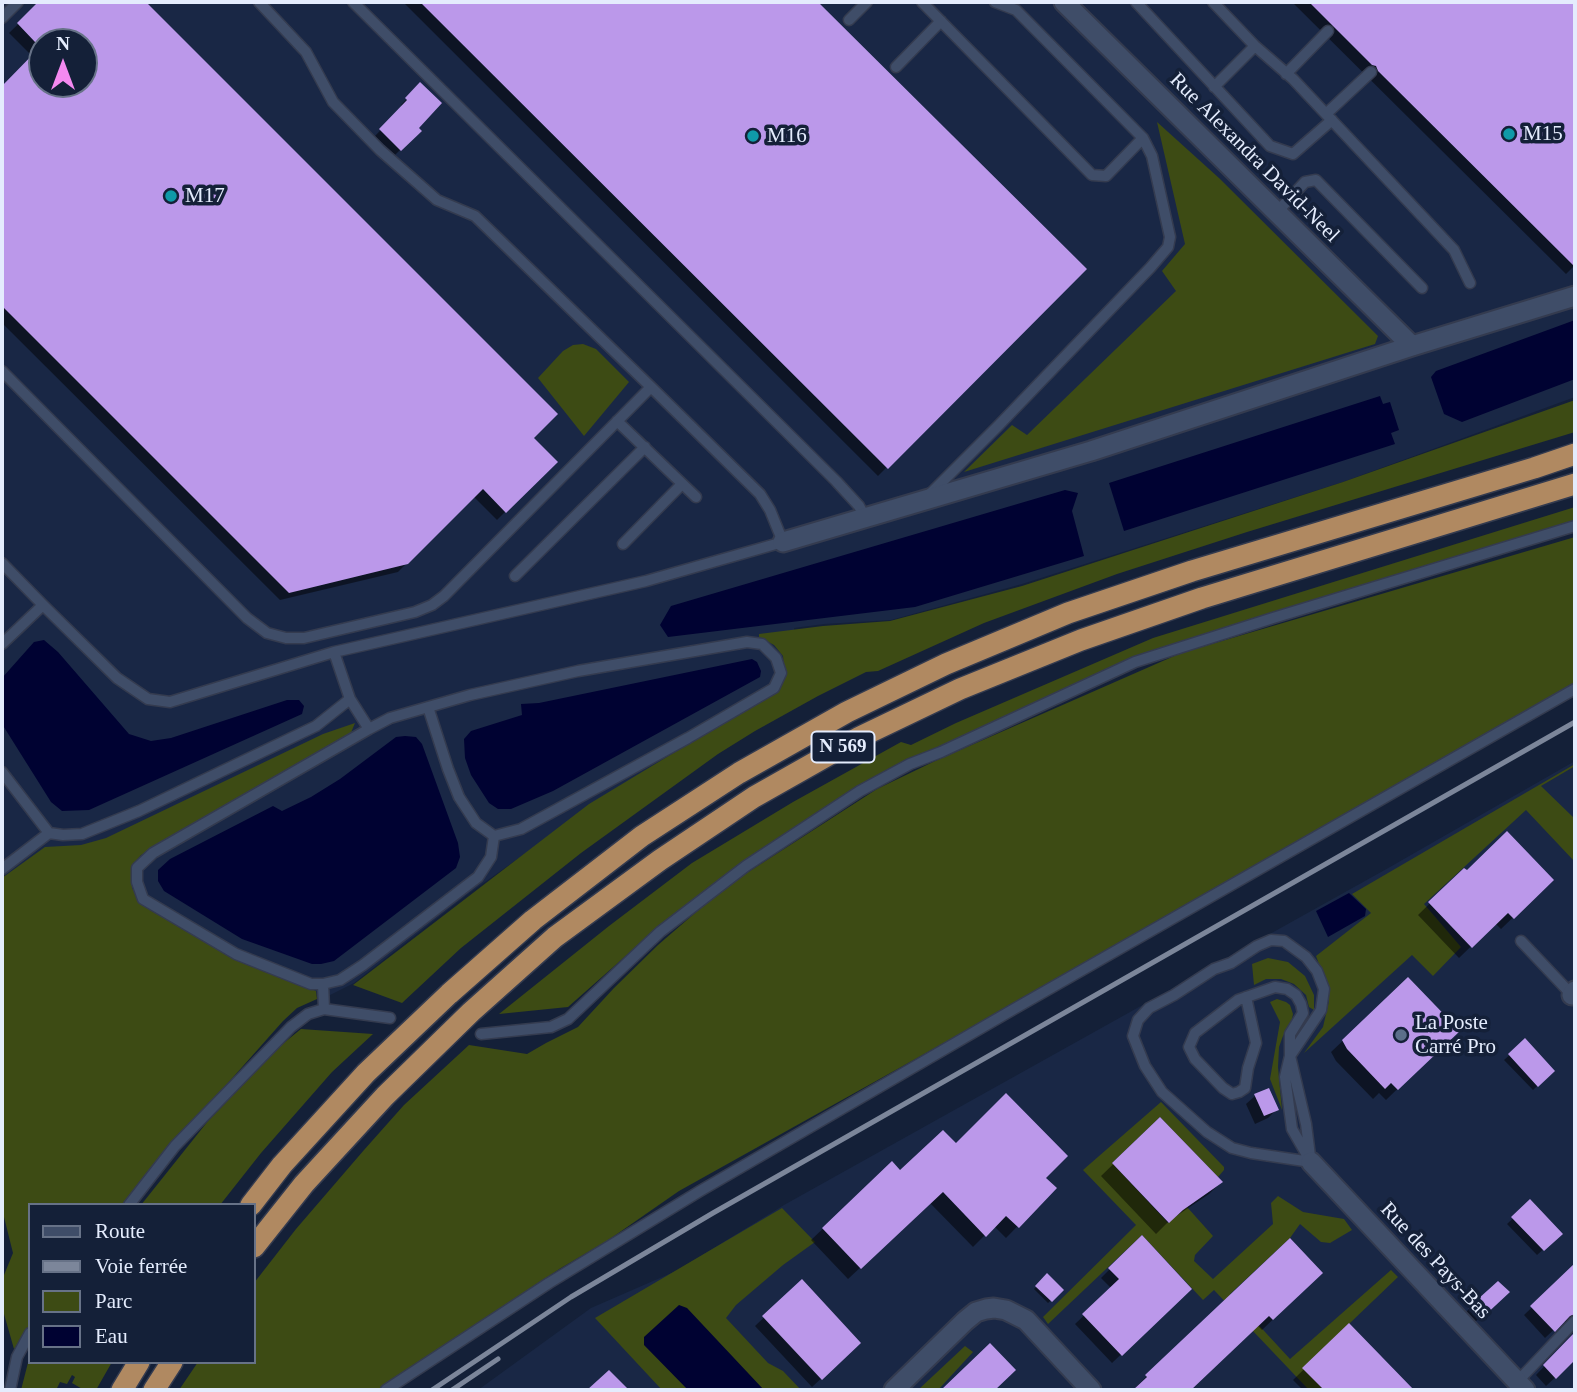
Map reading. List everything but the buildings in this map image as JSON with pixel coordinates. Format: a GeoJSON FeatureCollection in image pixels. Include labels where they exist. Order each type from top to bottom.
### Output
{"type":"FeatureCollection","features":[{"type":"Feature","properties":{"kind":"highway","name":"N 569"},"geometry":{"type":"LineString","coordinates":[[253,1203],[282,1165],[366,1073],[449,994],[533,920],[642,836],[739,773],[835,718],[946,664],[1068,613],[1192,571],[1575,454]]}},
{"type":"Feature","properties":{"kind":"highway","name":"N 569"},"geometry":{"type":"LineString","coordinates":[[256,1244],[304,1184],[385,1096],[471,1012],[555,937],[660,860],[754,797],[860,737],[960,690],[1081,640],[1202,598],[1575,484]]}},
{"type":"Feature","properties":{"kind":"highway"},"geometry":{"type":"LineString","coordinates":[[121,1390],[138,1364]]}},
{"type":"Feature","properties":{"kind":"highway"},"geometry":{"type":"LineString","coordinates":[[154,1390],[171,1364]]}},
{"type":"Feature","properties":{"kind":"street","name":"Rue Alexandra David-Neel"},"geometry":{"type":"LineString","coordinates":[[1064,2],[1412,346]]}},
{"type":"Feature","properties":{"kind":"street"},"geometry":{"type":"LineString","coordinates":[[783,542],[1091,451],[1575,296]]}},
{"type":"Feature","properties":{"kind":"street","name":"Rue des Pays-Bas"},"geometry":{"type":"LineString","coordinates":[[1311,1162],[1521,1386]]}},
{"type":"Feature","properties":{"kind":"street"},"geometry":{"type":"LineString","coordinates":[[894,1390],[965,1321],[976,1312],[994,1308],[1006,1310],[1027,1320],[1091,1390]]}},
{"type":"Feature","properties":{"kind":"lane"},"geometry":{"type":"LineString","coordinates":[[2,18],[18,2]]}},
{"type":"Feature","properties":{"kind":"lane"},"geometry":{"type":"LineString","coordinates":[[2,563],[117,678],[148,699],[170,702],[334,652],[646,581],[783,542],[770,510],[760,494],[475,216],[437,200],[380,150],[333,102],[306,52],[259,2]]}},
{"type":"Feature","properties":{"kind":"lane"},"geometry":{"type":"LineString","coordinates":[[353,2],[836,481],[859,506],[865,517]]}},
{"type":"Feature","properties":{"kind":"lane"},"geometry":{"type":"LineString","coordinates":[[849,20],[867,2]]}},
{"type":"Feature","properties":{"kind":"lane"},"geometry":{"type":"LineString","coordinates":[[922,2],[1092,175],[1106,176],[1143,138]]}},
{"type":"Feature","properties":{"kind":"lane"},"geometry":{"type":"LineString","coordinates":[[923,500],[1150,268],[1168,247],[1170,237],[1152,156],[1143,138],[1016,10],[995,2]]}},
{"type":"Feature","properties":{"kind":"lane"},"geometry":{"type":"LineString","coordinates":[[1136,2],[1270,146],[1293,154],[1371,72]]}},
{"type":"Feature","properties":{"kind":"lane"},"geometry":{"type":"LineString","coordinates":[[1213,2],[1329,117],[1454,250],[1470,283]]}},
{"type":"Feature","properties":{"kind":"lane"},"geometry":{"type":"LineString","coordinates":[[896,67],[941,21]]}},
{"type":"Feature","properties":{"kind":"lane"},"geometry":{"type":"LineString","coordinates":[[1286,74],[1328,31]]}},
{"type":"Feature","properties":{"kind":"lane"},"geometry":{"type":"LineString","coordinates":[[1214,87],[1255,46]]}},
{"type":"Feature","properties":{"kind":"lane"},"geometry":{"type":"LineString","coordinates":[[1277,212],[1305,182],[1317,180],[1422,288]]}},
{"type":"Feature","properties":{"kind":"lane"},"geometry":{"type":"LineString","coordinates":[[2,371],[247,618],[267,633],[286,638],[304,638],[415,612],[432,605],[651,387]]}},
{"type":"Feature","properties":{"kind":"lane"},"geometry":{"type":"LineString","coordinates":[[617,421],[696,497]]}},
{"type":"Feature","properties":{"kind":"lane"},"geometry":{"type":"LineString","coordinates":[[515,576],[645,447]]}},
{"type":"Feature","properties":{"kind":"lane"},"geometry":{"type":"LineString","coordinates":[[623,544],[682,484]]}},
{"type":"Feature","properties":{"kind":"lane"},"geometry":{"type":"LineString","coordinates":[[481,1034],[551,1027],[568,1018],[660,932],[746,866],[860,792],[910,764],[942,752],[1135,662],[1575,526]]}},
{"type":"Feature","properties":{"kind":"lane"},"geometry":{"type":"LineString","coordinates":[[2,644],[43,605]]}},
{"type":"Feature","properties":{"kind":"lane"},"geometry":{"type":"LineString","coordinates":[[747,642],[762,644],[776,658],[781,674],[774,688],[551,814],[521,829],[494,836],[491,857],[478,877],[363,965],[341,980],[323,984],[311,984],[236,954],[143,899],[137,882],[137,868],[153,853],[390,718],[470,695],[578,671],[747,642]]}},
{"type":"Feature","properties":{"kind":"lane"},"geometry":{"type":"LineString","coordinates":[[334,652],[350,699],[369,729]]}},
{"type":"Feature","properties":{"kind":"lane"},"geometry":{"type":"LineString","coordinates":[[386,1390],[549,1283],[700,1191],[1575,689]]}},
{"type":"Feature","properties":{"kind":"lane"},"geometry":{"type":"LineString","coordinates":[[2,772],[49,833],[82,834],[139,811],[316,726],[350,699]]}},
{"type":"Feature","properties":{"kind":"lane"},"geometry":{"type":"LineString","coordinates":[[428,707],[460,797],[476,823],[494,836]]}},
{"type":"Feature","properties":{"kind":"lane"},"geometry":{"type":"LineString","coordinates":[[2,869],[49,833]]}},
{"type":"Feature","properties":{"kind":"lane"},"geometry":{"type":"LineString","coordinates":[[1246,997],[1256,1043],[1245,1088],[1232,1094],[1223,1088],[1195,1059],[1189,1047],[1195,1032],[1238,1000],[1246,997],[1275,987],[1287,989],[1296,995],[1303,1013],[1290,1034],[1290,1056],[1306,1124],[1311,1162],[1232,1148],[1207,1132],[1162,1092],[1145,1066],[1133,1036],[1138,1020],[1149,1008],[1213,969],[1271,940],[1284,941],[1306,957],[1317,971],[1324,989],[1321,1010],[1290,1056]]}},
{"type":"Feature","properties":{"kind":"lane"},"geometry":{"type":"LineString","coordinates":[[1521,942],[1574,993]]}},
{"type":"Feature","properties":{"kind":"lane"},"geometry":{"type":"LineString","coordinates":[[323,984],[324,1009]]}},
{"type":"Feature","properties":{"kind":"lane"},"geometry":{"type":"LineString","coordinates":[[131,1203],[175,1146],[291,1027],[308,1014],[324,1009],[390,1018]]}},
{"type":"Feature","properties":{"kind":"lane"},"geometry":{"type":"LineString","coordinates":[[1521,1386],[1575,1321]]}},
{"type":"Feature","properties":{"kind":"lane"},"geometry":{"type":"LineString","coordinates":[[10,1390],[17,1357],[28,1337]]}},
{"type":"Feature","properties":{"kind":"shaded area"},"geometry":{"type":"Polygon","coordinates":[[[2,2],[1575,2],[1575,397],[1343,482],[1022,584],[891,620],[794,628],[808,684],[591,807],[468,894],[354,983],[330,995],[318,995],[263,1011],[2,1007],[2,2]]]}},
{"type":"Feature","properties":{"kind":"shaded area"},"geometry":{"type":"Polygon","coordinates":[[[1575,761],[1575,1390],[478,1390],[591,1308],[676,1271],[784,1205],[1575,761]]]}},
{"type":"Feature","properties":{"kind":"green space"},"geometry":{"type":"Polygon","coordinates":[[[1157,122],[1219,178],[1378,336],[1375,344],[964,472],[1012,425],[1027,435],[1176,291],[1162,271],[1185,244],[1157,122]]]}},
{"type":"Feature","properties":{"kind":"green space"},"geometry":{"type":"Polygon","coordinates":[[[583,344],[596,349],[629,382],[584,436],[538,378],[563,351],[573,345],[583,344]]]}},
{"type":"Feature","properties":{"kind":"green space"},"geometry":{"type":"Polygon","coordinates":[[[1575,400],[1575,432],[1117,574],[984,623],[878,671],[866,672],[818,696],[718,754],[581,853],[461,948],[402,1003],[353,985],[589,804],[776,690],[784,668],[783,656],[774,645],[759,637],[759,634],[890,621],[1022,586],[1343,482],[1575,400]]]}},
{"type":"Feature","properties":{"kind":"green space"},"geometry":{"type":"Polygon","coordinates":[[[1575,507],[1575,521],[1186,641],[1136,660],[929,752],[909,758],[870,779],[766,846],[662,924],[568,1007],[499,1014],[692,863],[793,802],[901,742],[911,745],[1153,638],[1575,507]]]}},
{"type":"Feature","properties":{"kind":"green space"},"geometry":{"type":"Polygon","coordinates":[[[1575,537],[1575,686],[679,1191],[607,1241],[561,1268],[377,1390],[179,1390],[197,1364],[256,1364],[256,1280],[296,1229],[404,1105],[469,1045],[527,1054],[578,1027],[658,945],[725,887],[877,789],[1181,653],[1575,537]]]}},
{"type":"Feature","properties":{"kind":"green space"},"geometry":{"type":"Polygon","coordinates":[[[355,723],[350,735],[207,820],[141,855],[132,872],[132,888],[143,905],[232,955],[316,991],[317,999],[297,1008],[283,1021],[157,1163],[126,1203],[28,1203],[28,1331],[14,1349],[2,1307],[2,1280],[13,1253],[2,1209],[2,878],[45,847],[81,845],[106,838],[323,734],[355,723]]]}},
{"type":"Feature","properties":{"kind":"green space"},"geometry":{"type":"Polygon","coordinates":[[[1575,764],[1541,786],[1575,819],[1575,862],[1526,810],[1424,904],[1461,947],[1433,976],[1412,955],[1304,1053],[1323,1027],[1329,1001],[1316,956],[1371,913],[1352,894],[1575,764]]]}},
{"type":"Feature","properties":{"kind":"green space"},"geometry":{"type":"Polygon","coordinates":[[[1268,958],[1288,962],[1305,976],[1314,995],[1314,1010],[1309,1007],[1306,995],[1294,984],[1281,979],[1266,979],[1254,985],[1252,964],[1268,958]]]}},
{"type":"Feature","properties":{"kind":"green space"},"geometry":{"type":"Polygon","coordinates":[[[1277,999],[1290,1005],[1293,1014],[1279,1047],[1282,1110],[1270,1079],[1280,1022],[1270,1002],[1277,999]]]}},
{"type":"Feature","properties":{"kind":"green space"},"geometry":{"type":"Polygon","coordinates":[[[301,1029],[373,1034],[332,1072],[222,1203],[143,1203],[208,1121],[280,1046],[301,1029]]]}},
{"type":"Feature","properties":{"kind":"green space"},"geometry":{"type":"Polygon","coordinates":[[[1161,1102],[1224,1170],[1218,1177],[1160,1117],[1112,1163],[1168,1223],[1187,1207],[1213,1236],[1195,1255],[1194,1261],[1213,1279],[1273,1224],[1271,1203],[1278,1196],[1303,1212],[1344,1219],[1352,1230],[1330,1243],[1321,1242],[1300,1224],[1290,1238],[1230,1294],[1290,1359],[1391,1270],[1398,1277],[1303,1368],[1324,1390],[1309,1390],[1214,1290],[1203,1300],[1142,1235],[1048,1324],[1043,1317],[1136,1225],[1083,1170],[1161,1102]]]}},
{"type":"Feature","properties":{"kind":"green space"},"geometry":{"type":"Polygon","coordinates":[[[782,1208],[815,1242],[736,1305],[726,1318],[768,1363],[783,1371],[801,1390],[662,1390],[595,1318],[782,1208]]]}},
{"type":"Feature","properties":{"kind":"green space"},"geometry":{"type":"Polygon","coordinates":[[[965,1346],[973,1352],[938,1390],[918,1390],[965,1346]]]}},
{"type":"Feature","properties":{"kind":"green space"},"geometry":{"type":"Polygon","coordinates":[[[28,1363],[111,1364],[96,1390],[84,1390],[72,1383],[75,1377],[72,1375],[67,1384],[60,1382],[56,1390],[21,1390],[28,1363]]]}},
{"type":"Feature","properties":{"kind":"water"},"geometry":{"type":"Polygon","coordinates":[[[1575,320],[1575,379],[1462,422],[1444,414],[1431,377],[1436,371],[1575,320]]]}},
{"type":"Feature","properties":{"kind":"water"},"geometry":{"type":"Polygon","coordinates":[[[1380,396],[1383,404],[1390,402],[1399,430],[1391,433],[1395,444],[1124,531],[1109,483],[1380,396]]]}},
{"type":"Feature","properties":{"kind":"water"},"geometry":{"type":"Polygon","coordinates":[[[1065,490],[1078,493],[1072,511],[1084,556],[915,607],[668,637],[660,625],[671,606],[1065,490]]]}},
{"type":"Feature","properties":{"kind":"water"},"geometry":{"type":"Polygon","coordinates":[[[44,640],[58,652],[129,734],[151,741],[171,738],[287,700],[299,700],[304,706],[302,714],[89,810],[62,811],[51,802],[2,724],[2,678],[34,642],[44,640]]]}},
{"type":"Feature","properties":{"kind":"water"},"geometry":{"type":"Polygon","coordinates":[[[752,659],[757,662],[761,671],[760,677],[553,791],[511,809],[498,809],[489,803],[471,775],[465,758],[464,739],[471,731],[522,715],[521,704],[539,703],[752,659]]]}},
{"type":"Feature","properties":{"kind":"water"},"geometry":{"type":"Polygon","coordinates":[[[396,737],[416,737],[422,744],[458,843],[460,857],[456,868],[334,961],[312,964],[242,939],[164,891],[158,881],[158,870],[170,859],[273,806],[282,811],[311,797],[396,737]]]}},
{"type":"Feature","properties":{"kind":"water"},"geometry":{"type":"Polygon","coordinates":[[[1349,893],[1366,909],[1365,916],[1328,937],[1316,911],[1349,893]]]}},
{"type":"Feature","properties":{"kind":"water"},"geometry":{"type":"Polygon","coordinates":[[[679,1305],[687,1308],[764,1390],[688,1390],[644,1345],[644,1337],[679,1305]]]}},
{"type":"Feature","properties":{"kind":"railway"},"geometry":{"type":"LineString","coordinates":[[432,1390],[571,1297],[713,1213],[1575,722]]}},
{"type":"Feature","properties":{"kind":"railway"},"geometry":{"type":"LineString","coordinates":[[452,1390],[498,1359]]}},
{"type":"Feature","properties":{"kind":"place","name":"M15"},"geometry":{"type":"Point","coordinates":[1509,134]}},
{"type":"Feature","properties":{"kind":"place","name":"M16"},"geometry":{"type":"Point","coordinates":[753,136]}},
{"type":"Feature","properties":{"kind":"place","name":"M17"},"geometry":{"type":"Point","coordinates":[171,196]}},
{"type":"Feature","properties":{"kind":"place","name":"La Poste Carré Pro"},"geometry":{"type":"Point","coordinates":[1401,1035]}}]}
